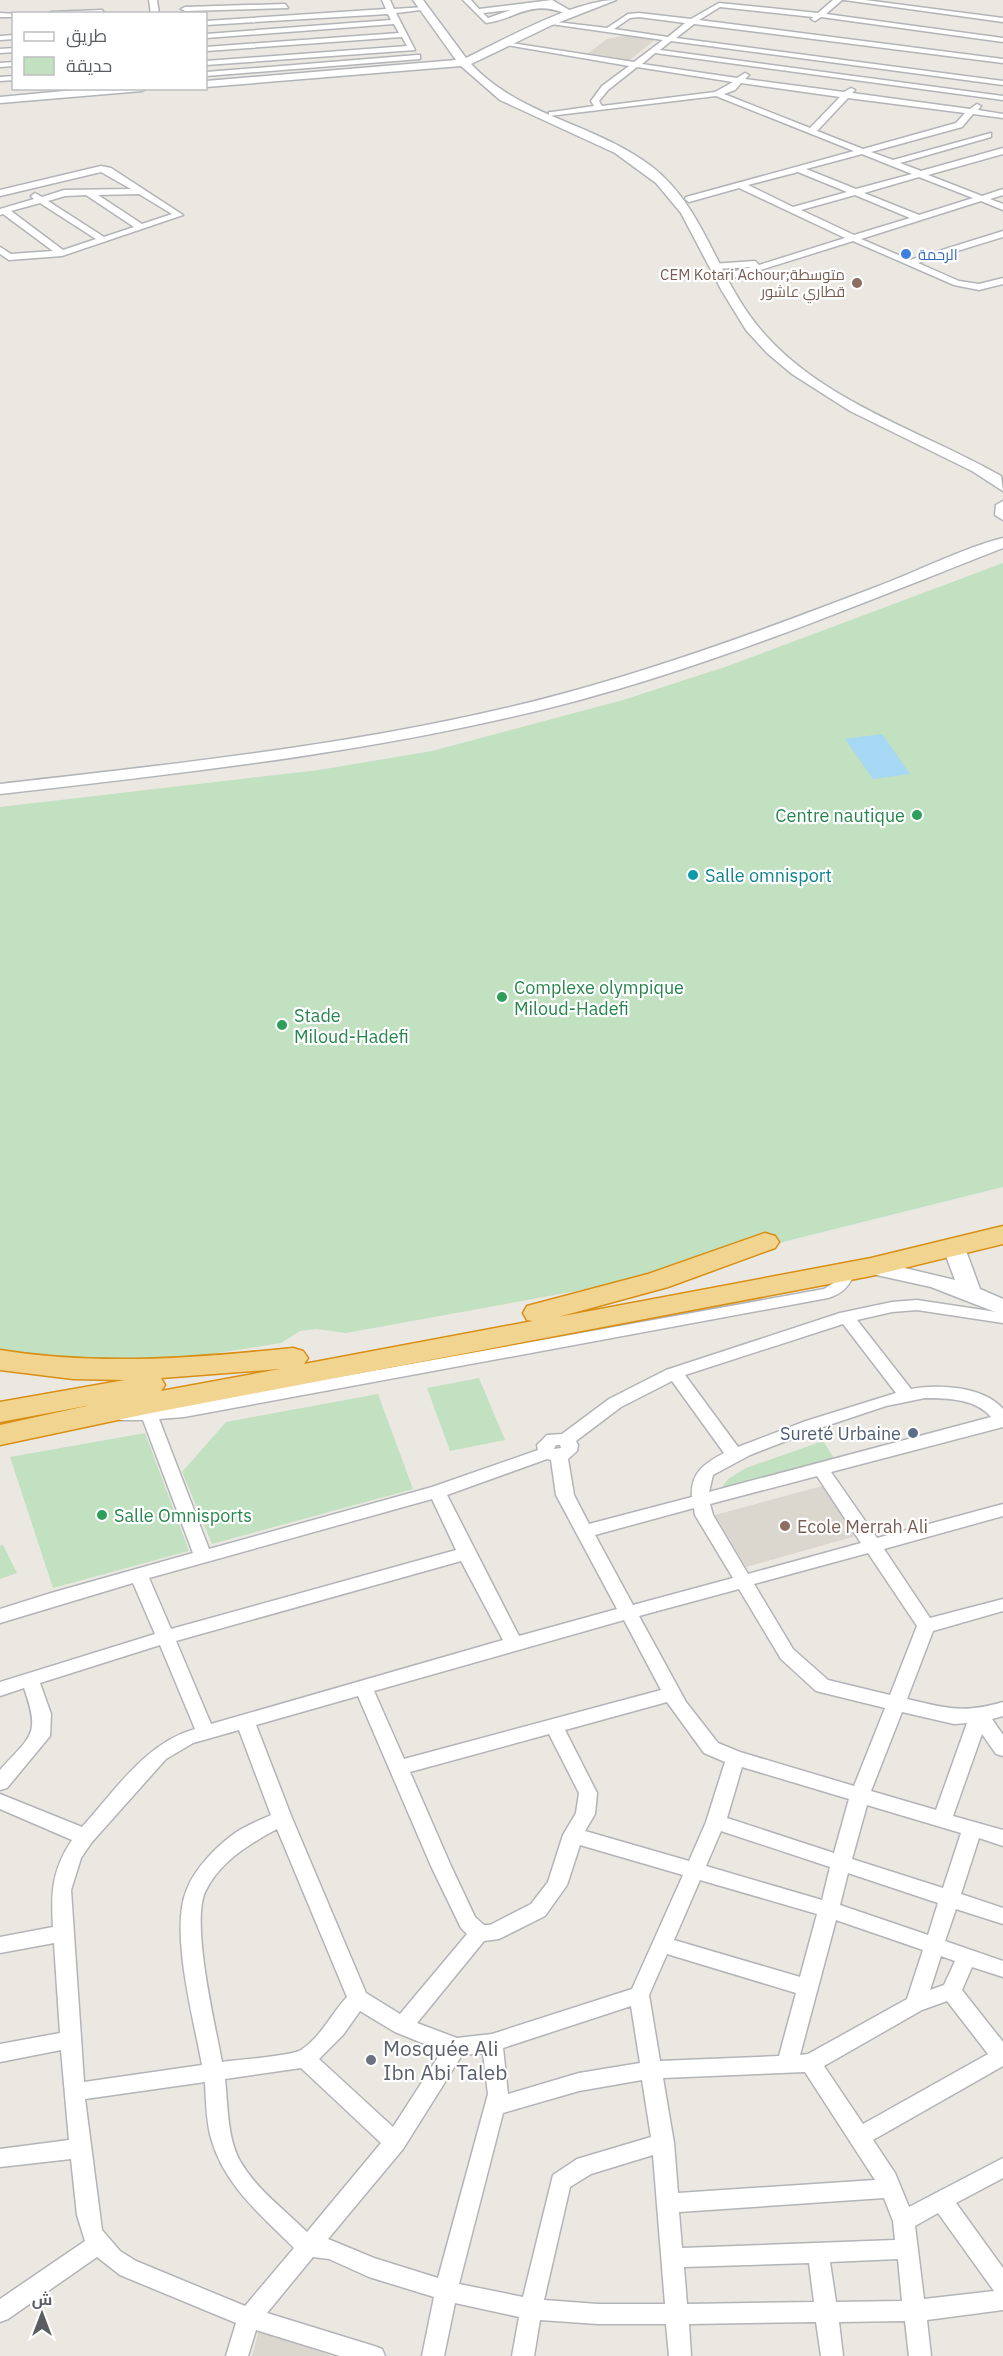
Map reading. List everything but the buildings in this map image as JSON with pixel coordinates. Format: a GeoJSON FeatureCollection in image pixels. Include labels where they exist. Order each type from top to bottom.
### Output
{"type":"FeatureCollection","features":[{"type":"Feature","properties":{"kind":"highway"},"geometry":{"type":"LineString","coordinates":[[0,1435],[158,1401],[859,1269],[954,1248],[999,1235]]}},
{"type":"Feature","properties":{"kind":"highway"},"geometry":{"type":"LineString","coordinates":[[0,1412],[686,1288],[999,1235]]}},
{"type":"Feature","properties":{"kind":"highway"},"geometry":{"type":"LineString","coordinates":[[511,1320],[658,1281],[765,1242]]}},
{"type":"Feature","properties":{"kind":"highway"},"geometry":{"type":"LineString","coordinates":[[0,1360],[53,1369],[101,1371],[293,1359]]}},
{"type":"Feature","properties":{"kind":"highway"},"geometry":{"type":"LineString","coordinates":[[0,1443],[65,1421]]}},
{"type":"Feature","properties":{"kind":"main road"},"geometry":{"type":"LineString","coordinates":[[465,60],[567,11],[599,0]]}},
{"type":"Feature","properties":{"kind":"main road"},"geometry":{"type":"LineString","coordinates":[[207,81],[465,60],[548,23],[611,0]]}},
{"type":"Feature","properties":{"kind":"main road"},"geometry":{"type":"LineString","coordinates":[[424,3],[486,85],[507,99],[607,145],[635,161],[660,180],[679,200],[725,271],[744,291]]}},
{"type":"Feature","properties":{"kind":"main road"},"geometry":{"type":"LineString","coordinates":[[465,60],[515,98],[609,139],[666,174],[689,199],[750,326],[801,374],[853,406],[996,479],[1003,487]]}},
{"type":"Feature","properties":{"kind":"main road"},"geometry":{"type":"LineString","coordinates":[[0,98],[78,90]]}},
{"type":"Feature","properties":{"kind":"main road"},"geometry":{"type":"LineString","coordinates":[[759,315],[784,347],[849,396],[995,463]]}},
{"type":"Feature","properties":{"kind":"main road"},"geometry":{"type":"LineString","coordinates":[[1003,505],[1003,515]]}},
{"type":"Feature","properties":{"kind":"main road"},"geometry":{"type":"LineString","coordinates":[[0,789],[226,763],[470,727],[689,662],[1003,543]]}},
{"type":"Feature","properties":{"kind":"main road"},"geometry":{"type":"LineString","coordinates":[[0,802],[289,766],[470,727],[585,706],[693,675],[1003,557]]}},
{"type":"Feature","properties":{"kind":"main road"},"geometry":{"type":"LineString","coordinates":[[954,1248],[964,1300]]}},
{"type":"Feature","properties":{"kind":"main road"},"geometry":{"type":"LineString","coordinates":[[859,1269],[924,1276],[964,1300],[1003,1308]]}},
{"type":"Feature","properties":{"kind":"street"},"geometry":{"type":"LineString","coordinates":[[184,6],[189,0]]}},
{"type":"Feature","properties":{"kind":"street"},"geometry":{"type":"LineString","coordinates":[[207,74],[420,62],[396,22],[386,0]]}},
{"type":"Feature","properties":{"kind":"street"},"geometry":{"type":"LineString","coordinates":[[467,0],[483,20],[489,21],[522,8],[549,1],[567,11]]}},
{"type":"Feature","properties":{"kind":"street"},"geometry":{"type":"LineString","coordinates":[[811,22],[838,0]]}},
{"type":"Feature","properties":{"kind":"street"},"geometry":{"type":"LineString","coordinates":[[848,0],[1003,20]]}},
{"type":"Feature","properties":{"kind":"street"},"geometry":{"type":"LineString","coordinates":[[184,6],[285,3],[290,17]]}},
{"type":"Feature","properties":{"kind":"street"},"geometry":{"type":"LineString","coordinates":[[207,23],[319,15],[353,10],[390,10],[424,3]]}},
{"type":"Feature","properties":{"kind":"street"},"geometry":{"type":"LineString","coordinates":[[600,109],[595,101],[597,96],[693,21],[722,5],[820,15],[1003,40]]}},
{"type":"Feature","properties":{"kind":"street"},"geometry":{"type":"LineString","coordinates":[[316,6],[319,15]]}},
{"type":"Feature","properties":{"kind":"street"},"geometry":{"type":"LineString","coordinates":[[477,11],[500,7],[522,8]]}},
{"type":"Feature","properties":{"kind":"street"},"geometry":{"type":"LineString","coordinates":[[610,29],[633,14],[693,21],[795,35],[1001,81]]}},
{"type":"Feature","properties":{"kind":"street"},"geometry":{"type":"LineString","coordinates":[[221,21],[248,71]]}},
{"type":"Feature","properties":{"kind":"street"},"geometry":{"type":"LineString","coordinates":[[207,36],[396,22]]}},
{"type":"Feature","properties":{"kind":"street"},"geometry":{"type":"LineString","coordinates":[[548,23],[672,38],[886,56],[1003,62]]}},
{"type":"Feature","properties":{"kind":"street"},"geometry":{"type":"LineString","coordinates":[[552,114],[717,94],[732,88],[739,79],[803,28]]}},
{"type":"Feature","properties":{"kind":"street"},"geometry":{"type":"LineString","coordinates":[[910,35],[918,29]]}},
{"type":"Feature","properties":{"kind":"street"},"geometry":{"type":"LineString","coordinates":[[207,50],[404,35]]}},
{"type":"Feature","properties":{"kind":"street"},"geometry":{"type":"LineString","coordinates":[[812,131],[846,94],[903,41]]}},
{"type":"Feature","properties":{"kind":"street"},"geometry":{"type":"LineString","coordinates":[[505,44],[637,66],[1003,116]]}},
{"type":"Feature","properties":{"kind":"street"},"geometry":{"type":"LineString","coordinates":[[207,63],[412,48]]}},
{"type":"Feature","properties":{"kind":"street"},"geometry":{"type":"LineString","coordinates":[[654,51],[1003,99]]}},
{"type":"Feature","properties":{"kind":"street"},"geometry":{"type":"LineString","coordinates":[[689,199],[960,125],[1001,81]]}},
{"type":"Feature","properties":{"kind":"street"},"geometry":{"type":"LineString","coordinates":[[717,94],[1003,207]]}},
{"type":"Feature","properties":{"kind":"street"},"geometry":{"type":"LineString","coordinates":[[893,163],[992,136],[960,125]]}},
{"type":"Feature","properties":{"kind":"street"},"geometry":{"type":"LineString","coordinates":[[792,210],[1003,151]]}},
{"type":"Feature","properties":{"kind":"street"},"geometry":{"type":"LineString","coordinates":[[0,193],[101,169],[108,170],[179,215],[62,253],[4,257],[0,250]]}},
{"type":"Feature","properties":{"kind":"street"},"geometry":{"type":"LineString","coordinates":[[798,170],[918,218]]}},
{"type":"Feature","properties":{"kind":"street"},"geometry":{"type":"LineString","coordinates":[[66,177],[141,227]]}},
{"type":"Feature","properties":{"kind":"street"},"geometry":{"type":"LineString","coordinates":[[0,182],[20,187],[103,240]]}},
{"type":"Feature","properties":{"kind":"street"},"geometry":{"type":"LineString","coordinates":[[740,185],[852,238],[957,283],[971,287],[1003,281]]}},
{"type":"Feature","properties":{"kind":"street"},"geometry":{"type":"LineString","coordinates":[[2,211],[64,193],[85,190],[139,191]]}},
{"type":"Feature","properties":{"kind":"street"},"geometry":{"type":"LineString","coordinates":[[725,271],[770,264],[1003,192]]}},
{"type":"Feature","properties":{"kind":"street"},"geometry":{"type":"LineString","coordinates":[[2,211],[62,253]]}},
{"type":"Feature","properties":{"kind":"street"},"geometry":{"type":"LineString","coordinates":[[909,263],[1003,234]]}},
{"type":"Feature","properties":{"kind":"street"},"geometry":{"type":"LineString","coordinates":[[65,1421],[184,1411],[828,1293],[838,1288],[859,1269]]}},
{"type":"Feature","properties":{"kind":"street"},"geometry":{"type":"LineString","coordinates":[[0,1616],[437,1492],[557,1450],[615,1403],[672,1374],[846,1317],[892,1307],[964,1300],[1003,1318]]}},
{"type":"Feature","properties":{"kind":"street"},"geometry":{"type":"LineString","coordinates":[[846,1317],[908,1395]]}},
{"type":"Feature","properties":{"kind":"street"},"geometry":{"type":"LineString","coordinates":[[678,1377],[735,1456]]}},
{"type":"Feature","properties":{"kind":"street"},"geometry":{"type":"LineString","coordinates":[[584,1533],[701,1501],[1003,1420],[991,1407],[959,1394],[924,1392],[908,1395],[793,1433],[735,1456],[715,1465],[700,1483],[701,1501],[704,1515],[787,1654],[822,1686],[954,1718],[979,1716],[1003,1709]]}},
{"type":"Feature","properties":{"kind":"street"},"geometry":{"type":"LineString","coordinates":[[149,1414],[158,1443],[204,1557]]}},
{"type":"Feature","properties":{"kind":"street"},"geometry":{"type":"LineString","coordinates":[[557,1450],[565,1495],[584,1533],[679,1707],[711,1748],[735,1758],[1003,1838]]}},
{"type":"Feature","properties":{"kind":"street"},"geometry":{"type":"LineString","coordinates":[[821,1469],[926,1626]]}},
{"type":"Feature","properties":{"kind":"street"},"geometry":{"type":"LineString","coordinates":[[437,1492],[514,1644]]}},
{"type":"Feature","properties":{"kind":"street"},"geometry":{"type":"LineString","coordinates":[[374,2356],[249,2318],[128,2268],[112,2258],[92,2232],[74,2092],[62,1934],[61,1890],[72,1856],[85,1837],[159,1754],[180,1741],[245,1720],[514,1644],[628,1615],[873,1544],[1003,1510]]}},
{"type":"Feature","properties":{"kind":"street"},"geometry":{"type":"LineString","coordinates":[[0,1689],[165,1637],[466,1553]]}},
{"type":"Feature","properties":{"kind":"street"},"geometry":{"type":"LineString","coordinates":[[139,1575],[206,1732]]}},
{"type":"Feature","properties":{"kind":"street"},"geometry":{"type":"LineString","coordinates":[[926,1626],[1003,1605]]}},
{"type":"Feature","properties":{"kind":"street"},"geometry":{"type":"LineString","coordinates":[[787,2063],[860,1794],[926,1626]]}},
{"type":"Feature","properties":{"kind":"street"},"geometry":{"type":"LineString","coordinates":[[0,1783],[41,1736],[42,1714],[30,1681]]}},
{"type":"Feature","properties":{"kind":"street"},"geometry":{"type":"LineString","coordinates":[[363,1687],[457,1901],[468,1922],[479,1933],[492,1933],[538,1910],[557,1885],[573,1835],[585,1814],[588,1793],[554,1726]]}},
{"type":"Feature","properties":{"kind":"street"},"geometry":{"type":"LineString","coordinates":[[399,1768],[672,1694]]}},
{"type":"Feature","properties":{"kind":"street"},"geometry":{"type":"LineString","coordinates":[[979,1716],[1003,1749]]}},
{"type":"Feature","properties":{"kind":"street"},"geometry":{"type":"LineString","coordinates":[[942,1820],[979,1716]]}},
{"type":"Feature","properties":{"kind":"street"},"geometry":{"type":"LineString","coordinates":[[245,1720],[282,1818],[358,1999],[402,2026],[456,2048],[492,2043],[639,1995]]}},
{"type":"Feature","properties":{"kind":"street"},"geometry":{"type":"LineString","coordinates":[[680,2356],[663,2143],[639,1995],[693,1869],[716,1822],[735,1758]]}},
{"type":"Feature","properties":{"kind":"street"},"geometry":{"type":"LineString","coordinates":[[0,1801],[85,1837]]}},
{"type":"Feature","properties":{"kind":"street"},"geometry":{"type":"LineString","coordinates":[[282,1818],[239,1840],[216,1862],[196,1890],[190,1915],[196,1978],[214,2074],[221,2136],[231,2165],[249,2190],[307,2246],[331,2249],[369,2268],[447,2291],[531,2309],[598,2314],[914,2311],[1003,2300]]}},
{"type":"Feature","properties":{"kind":"street"},"geometry":{"type":"LineString","coordinates":[[716,1822],[1003,1916]]}},
{"type":"Feature","properties":{"kind":"street"},"geometry":{"type":"LineString","coordinates":[[915,2004],[972,1829]]}},
{"type":"Feature","properties":{"kind":"street"},"geometry":{"type":"LineString","coordinates":[[573,1835],[830,1910],[1003,1969]]}},
{"type":"Feature","properties":{"kind":"street"},"geometry":{"type":"LineString","coordinates":[[402,2026],[479,1933]]}},
{"type":"Feature","properties":{"kind":"street"},"geometry":{"type":"LineString","coordinates":[[0,1945],[62,1934]]}},
{"type":"Feature","properties":{"kind":"street"},"geometry":{"type":"LineString","coordinates":[[661,1944],[808,1988]]}},
{"type":"Feature","properties":{"kind":"street"},"geometry":{"type":"LineString","coordinates":[[494,2108],[579,2082],[651,2070],[811,2063],[915,2004],[951,1991],[966,1956]]}},
{"type":"Feature","properties":{"kind":"street"},"geometry":{"type":"LineString","coordinates":[[859,2137],[1003,2056],[951,1991]]}},
{"type":"Feature","properties":{"kind":"street"},"geometry":{"type":"LineString","coordinates":[[74,2092],[214,2074],[305,2059],[336,2029],[345,2013],[358,1999]]}},
{"type":"Feature","properties":{"kind":"street"},"geometry":{"type":"LineString","coordinates":[[0,2053],[70,2040]]}},
{"type":"Feature","properties":{"kind":"street"},"geometry":{"type":"LineString","coordinates":[[433,2356],[447,2291],[498,2094],[492,2043]]}},
{"type":"Feature","properties":{"kind":"street"},"geometry":{"type":"LineString","coordinates":[[237,2356],[249,2318],[395,2142],[456,2048]]}},
{"type":"Feature","properties":{"kind":"street"},"geometry":{"type":"LineString","coordinates":[[305,2059],[395,2142]]}},
{"type":"Feature","properties":{"kind":"street"},"geometry":{"type":"LineString","coordinates":[[811,2063],[891,2188],[904,2221],[920,2356]]}},
{"type":"Feature","properties":{"kind":"street"},"geometry":{"type":"LineString","coordinates":[[523,2356],[531,2309],[561,2182],[585,2166],[663,2143]]}},
{"type":"Feature","properties":{"kind":"street"},"geometry":{"type":"LineString","coordinates":[[0,2158],[81,2148]]}},
{"type":"Feature","properties":{"kind":"street"},"geometry":{"type":"LineString","coordinates":[[904,2221],[1003,2167]]}},
{"type":"Feature","properties":{"kind":"street"},"geometry":{"type":"LineString","coordinates":[[669,2203],[891,2188]]}},
{"type":"Feature","properties":{"kind":"street"},"geometry":{"type":"LineString","coordinates":[[942,2201],[1003,2286]]}},
{"type":"Feature","properties":{"kind":"street"},"geometry":{"type":"LineString","coordinates":[[0,2312],[99,2244]]}},
{"type":"Feature","properties":{"kind":"street"},"geometry":{"type":"LineString","coordinates":[[673,2258],[908,2249]]}},
{"type":"Feature","properties":{"kind":"street"},"geometry":{"type":"LineString","coordinates":[[818,2251],[832,2356]]}},
{"type":"Feature","properties":{"kind":"shaded area"},"geometry":{"type":"Polygon","coordinates":[[[628,35],[657,38],[630,60],[587,54],[607,39],[628,35]]]}},
{"type":"Feature","properties":{"kind":"shaded area","name":"Ecole Merrah Ali"},"geometry":{"type":"Polygon","coordinates":[[[822,1486],[856,1536],[746,1567],[715,1515],[822,1486]]]}},
{"type":"Feature","properties":{"kind":"shaded area"},"geometry":{"type":"Polygon","coordinates":[[[259,2330],[332,2356],[252,2356],[259,2330]]]}},
{"type":"Feature","properties":{"kind":"green space","name":"Complexe olympique Miloud-Hadefi"},"geometry":{"type":"Polygon","coordinates":[[[1003,563],[1003,1187],[615,1284],[346,1333],[317,1329],[300,1331],[281,1343],[199,1356],[117,1361],[0,1350],[0,807],[319,770],[432,751],[623,700],[728,666],[1003,563]]]}},
{"type":"Feature","properties":{"kind":"green space"},"geometry":{"type":"Polygon","coordinates":[[[479,1378],[505,1440],[450,1451],[427,1388],[479,1378]]]}},
{"type":"Feature","properties":{"kind":"green space"},"geometry":{"type":"Polygon","coordinates":[[[378,1394],[413,1489],[212,1544],[182,1472],[226,1422],[378,1394]]]}},
{"type":"Feature","properties":{"kind":"green space","name":"Salle Omnisports"},"geometry":{"type":"Polygon","coordinates":[[[145,1433],[189,1551],[53,1588],[10,1457],[145,1433]]]}},
{"type":"Feature","properties":{"kind":"green space"},"geometry":{"type":"Polygon","coordinates":[[[823,1441],[836,1461],[722,1493],[723,1486],[728,1479],[746,1468],[823,1441]]]}},
{"type":"Feature","properties":{"kind":"green space"},"geometry":{"type":"Polygon","coordinates":[[[3,1545],[17,1573],[0,1579],[0,1546],[3,1545]]]}},
{"type":"Feature","properties":{"kind":"water"},"geometry":{"type":"Polygon","coordinates":[[[882,734],[910,774],[873,779],[845,739],[882,734]]]}},
{"type":"Feature","properties":{"kind":"place","name":"الرحمة"},"geometry":{"type":"Point","coordinates":[906,254]}},
{"type":"Feature","properties":{"kind":"place","name":"CEM Kotari Achour;متوسطة قطاري عاشور"},"geometry":{"type":"Point","coordinates":[857,283]}},
{"type":"Feature","properties":{"kind":"place","name":"Centre nautique"},"geometry":{"type":"Point","coordinates":[917,815]}},
{"type":"Feature","properties":{"kind":"place","name":"Salle omnisport"},"geometry":{"type":"Point","coordinates":[693,875]}},
{"type":"Feature","properties":{"kind":"place","name":"Complexe olympique Miloud-Hadefi"},"geometry":{"type":"Point","coordinates":[502,997]}},
{"type":"Feature","properties":{"kind":"place","name":"Stade Miloud-Hadefi"},"geometry":{"type":"Point","coordinates":[282,1025]}},
{"type":"Feature","properties":{"kind":"place","name":"Sureté Urbaine"},"geometry":{"type":"Point","coordinates":[913,1433]}},
{"type":"Feature","properties":{"kind":"place","name":"Salle Omnisports"},"geometry":{"type":"Point","coordinates":[102,1515]}},
{"type":"Feature","properties":{"kind":"place","name":"Ecole Merrah Ali"},"geometry":{"type":"Point","coordinates":[785,1526]}},
{"type":"Feature","properties":{"kind":"place","name":"Mosquée Ali Ibn Abi Taleb"},"geometry":{"type":"Point","coordinates":[371,2060]}}]}
